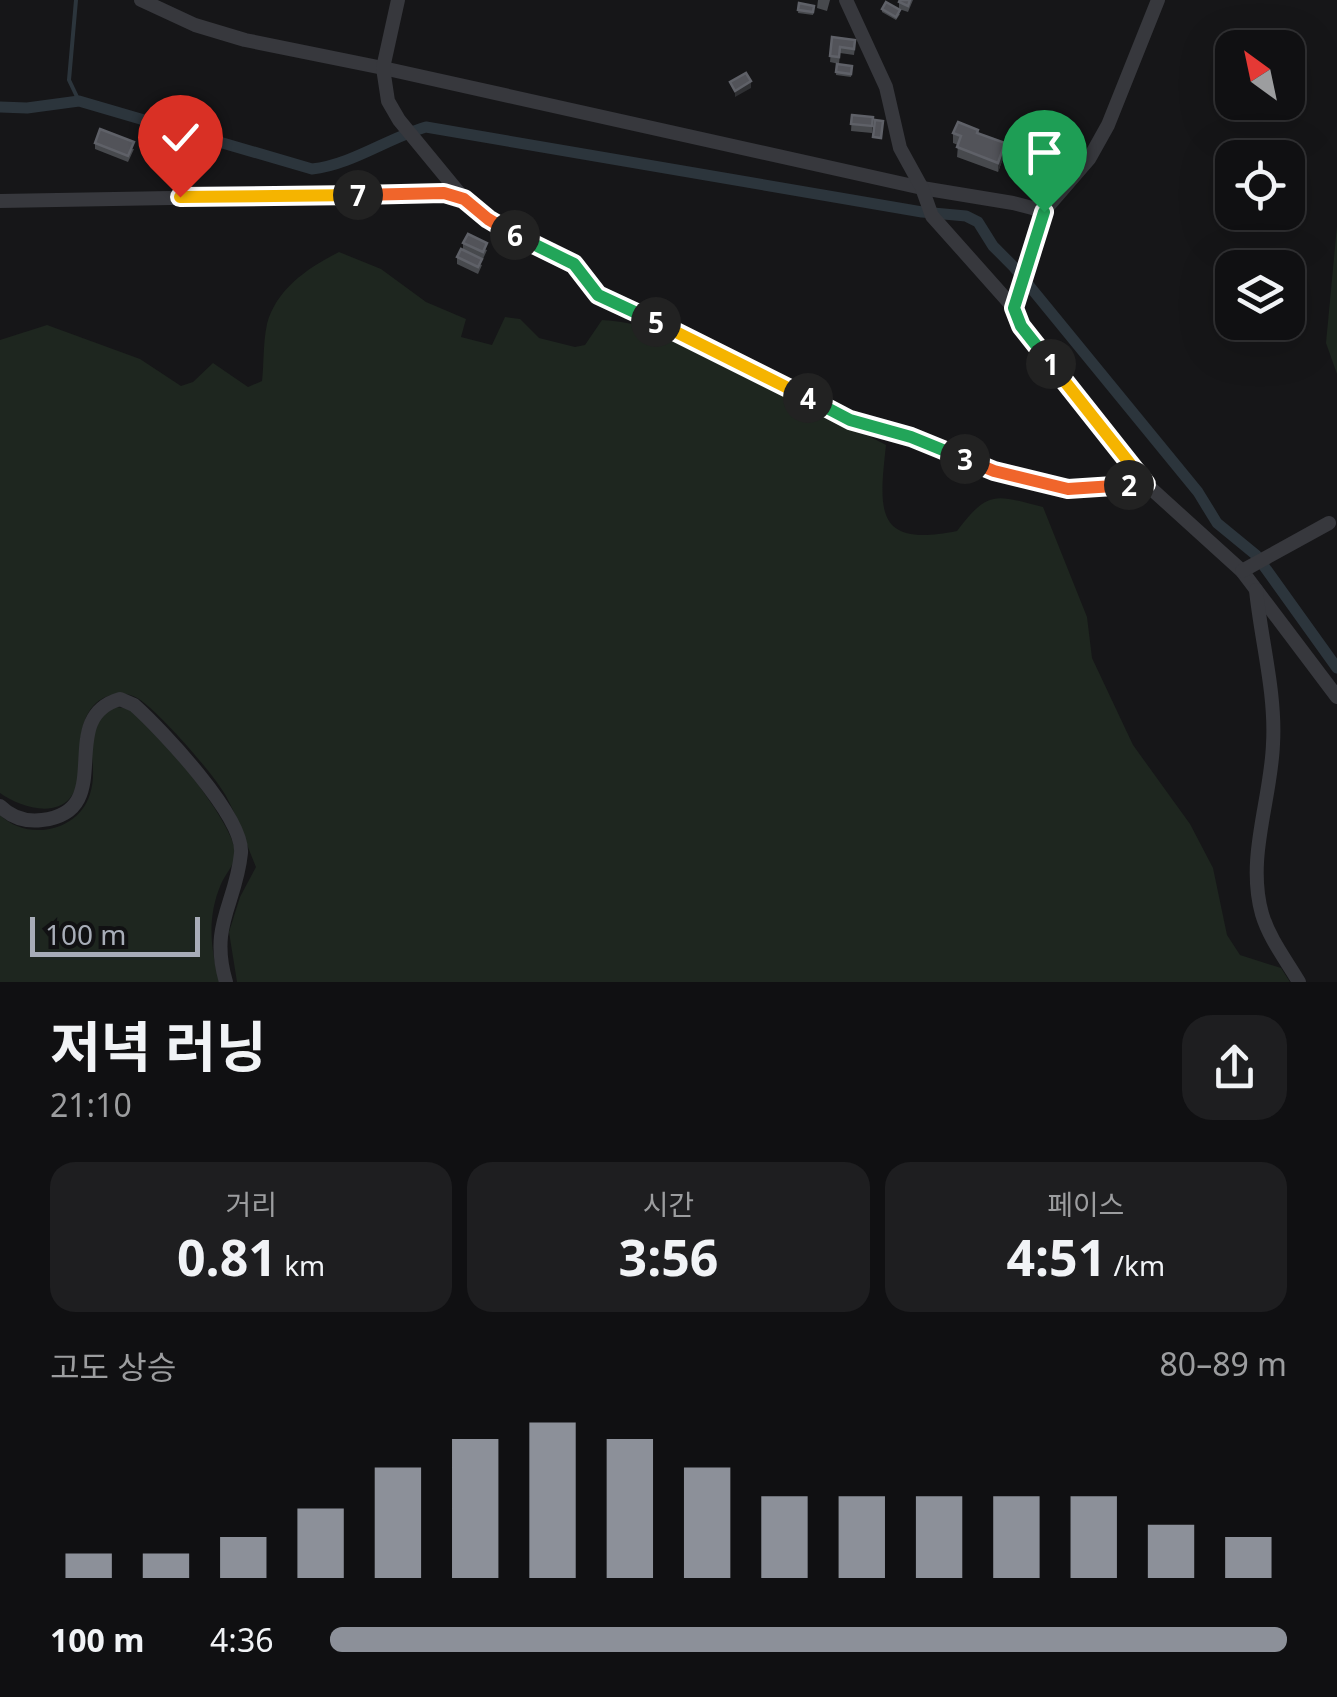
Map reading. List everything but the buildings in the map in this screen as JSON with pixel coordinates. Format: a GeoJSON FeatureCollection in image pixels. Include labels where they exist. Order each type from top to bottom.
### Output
{"type":"FeatureCollection","features":[{"type":"Feature","properties":{"kind":"street"},"geometry":{"type":"LineString","coordinates":[[141,0],[195,25],[245,40],[383,68],[926,202],[1013,203],[1044,212]]}},
{"type":"Feature","properties":{"kind":"street"},"geometry":{"type":"LineString","coordinates":[[398,0],[383,68],[388,101],[464,199],[519,238],[574,264],[598,295],[717,350],[850,420],[911,437],[994,471],[1068,489],[1146,484]]}},
{"type":"Feature","properties":{"kind":"street"},"geometry":{"type":"LineString","coordinates":[[846,0],[886,88],[900,148],[926,202],[1014,308],[1021,326],[1146,484],[1248,568],[1256,590],[1273,717],[1258,896],[1263,917],[1299,982]]}},
{"type":"Feature","properties":{"kind":"street"},"geometry":{"type":"LineString","coordinates":[[1014,308],[1044,212],[1089,159],[1108,125],[1158,0]]}},
{"type":"Feature","properties":{"kind":"street"},"geometry":{"type":"LineString","coordinates":[[0,201],[444,193],[464,199]]}},
{"type":"Feature","properties":{"kind":"street"},"geometry":{"type":"LineString","coordinates":[[1248,568],[1330,524]]}},
{"type":"Feature","properties":{"kind":"street"},"geometry":{"type":"LineString","coordinates":[[1256,590],[1337,697]]}},
{"type":"Feature","properties":{"kind":"street"},"geometry":{"type":"LineString","coordinates":[[0,806],[7,813],[33,821],[54,819],[74,809],[82,797],[91,721],[98,709],[120,699],[134,705],[202,778],[236,828],[242,848],[221,932],[226,982]]}},
{"type":"Feature","properties":{"kind":"shaded area"},"geometry":{"type":"Polygon","coordinates":[[[1337,226],[1337,374],[1326,343],[1337,226]]]}},
{"type":"Feature","properties":{"kind":"shaded area"},"geometry":{"type":"Polygon","coordinates":[[[339,252],[381,269],[426,302],[466,319],[461,337],[492,345],[505,317],[520,319],[539,338],[575,347],[585,345],[602,320],[640,326],[694,348],[886,445],[884,505],[896,528],[910,534],[957,531],[977,508],[994,499],[1043,507],[1087,617],[1092,658],[1133,745],[1190,824],[1213,868],[1227,935],[1240,955],[1281,968],[1290,982],[237,982],[229,932],[240,897],[256,867],[226,796],[186,744],[148,706],[123,694],[96,703],[83,726],[75,789],[63,804],[35,808],[0,793],[0,340],[47,325],[140,359],[181,386],[193,382],[213,363],[248,387],[262,381],[267,324],[278,300],[305,272],[339,252]]]}},
{"type":"Feature","properties":{"kind":"shaded area"},"geometry":{"type":"Polygon","coordinates":[[[112,707],[134,712],[150,727],[213,805],[233,843],[235,856],[221,884],[212,921],[212,945],[220,982],[0,982],[0,815],[23,828],[37,830],[63,825],[75,817],[84,807],[93,781],[95,728],[112,707]]]}},
{"type":"Feature","properties":{"kind":"waterway"},"geometry":{"type":"LineString","coordinates":[[76,0],[69,80],[79,101]]}},
{"type":"Feature","properties":{"kind":"waterway"},"geometry":{"type":"LineString","coordinates":[[0,107],[27,108],[79,101],[312,169],[341,162],[426,127],[922,212],[966,216],[978,222],[993,246],[1198,492],[1217,523],[1256,555],[1337,668]]}},
{"type":"Feature","properties":{"kind":"route"},"geometry":{"type":"LineString","coordinates":[[180,197],[444,193],[464,199],[519,238],[574,264],[598,295],[717,350],[850,420],[911,437],[994,471],[1068,489],[1146,484],[1016,315],[1018,287],[1044,212]]}}]}
